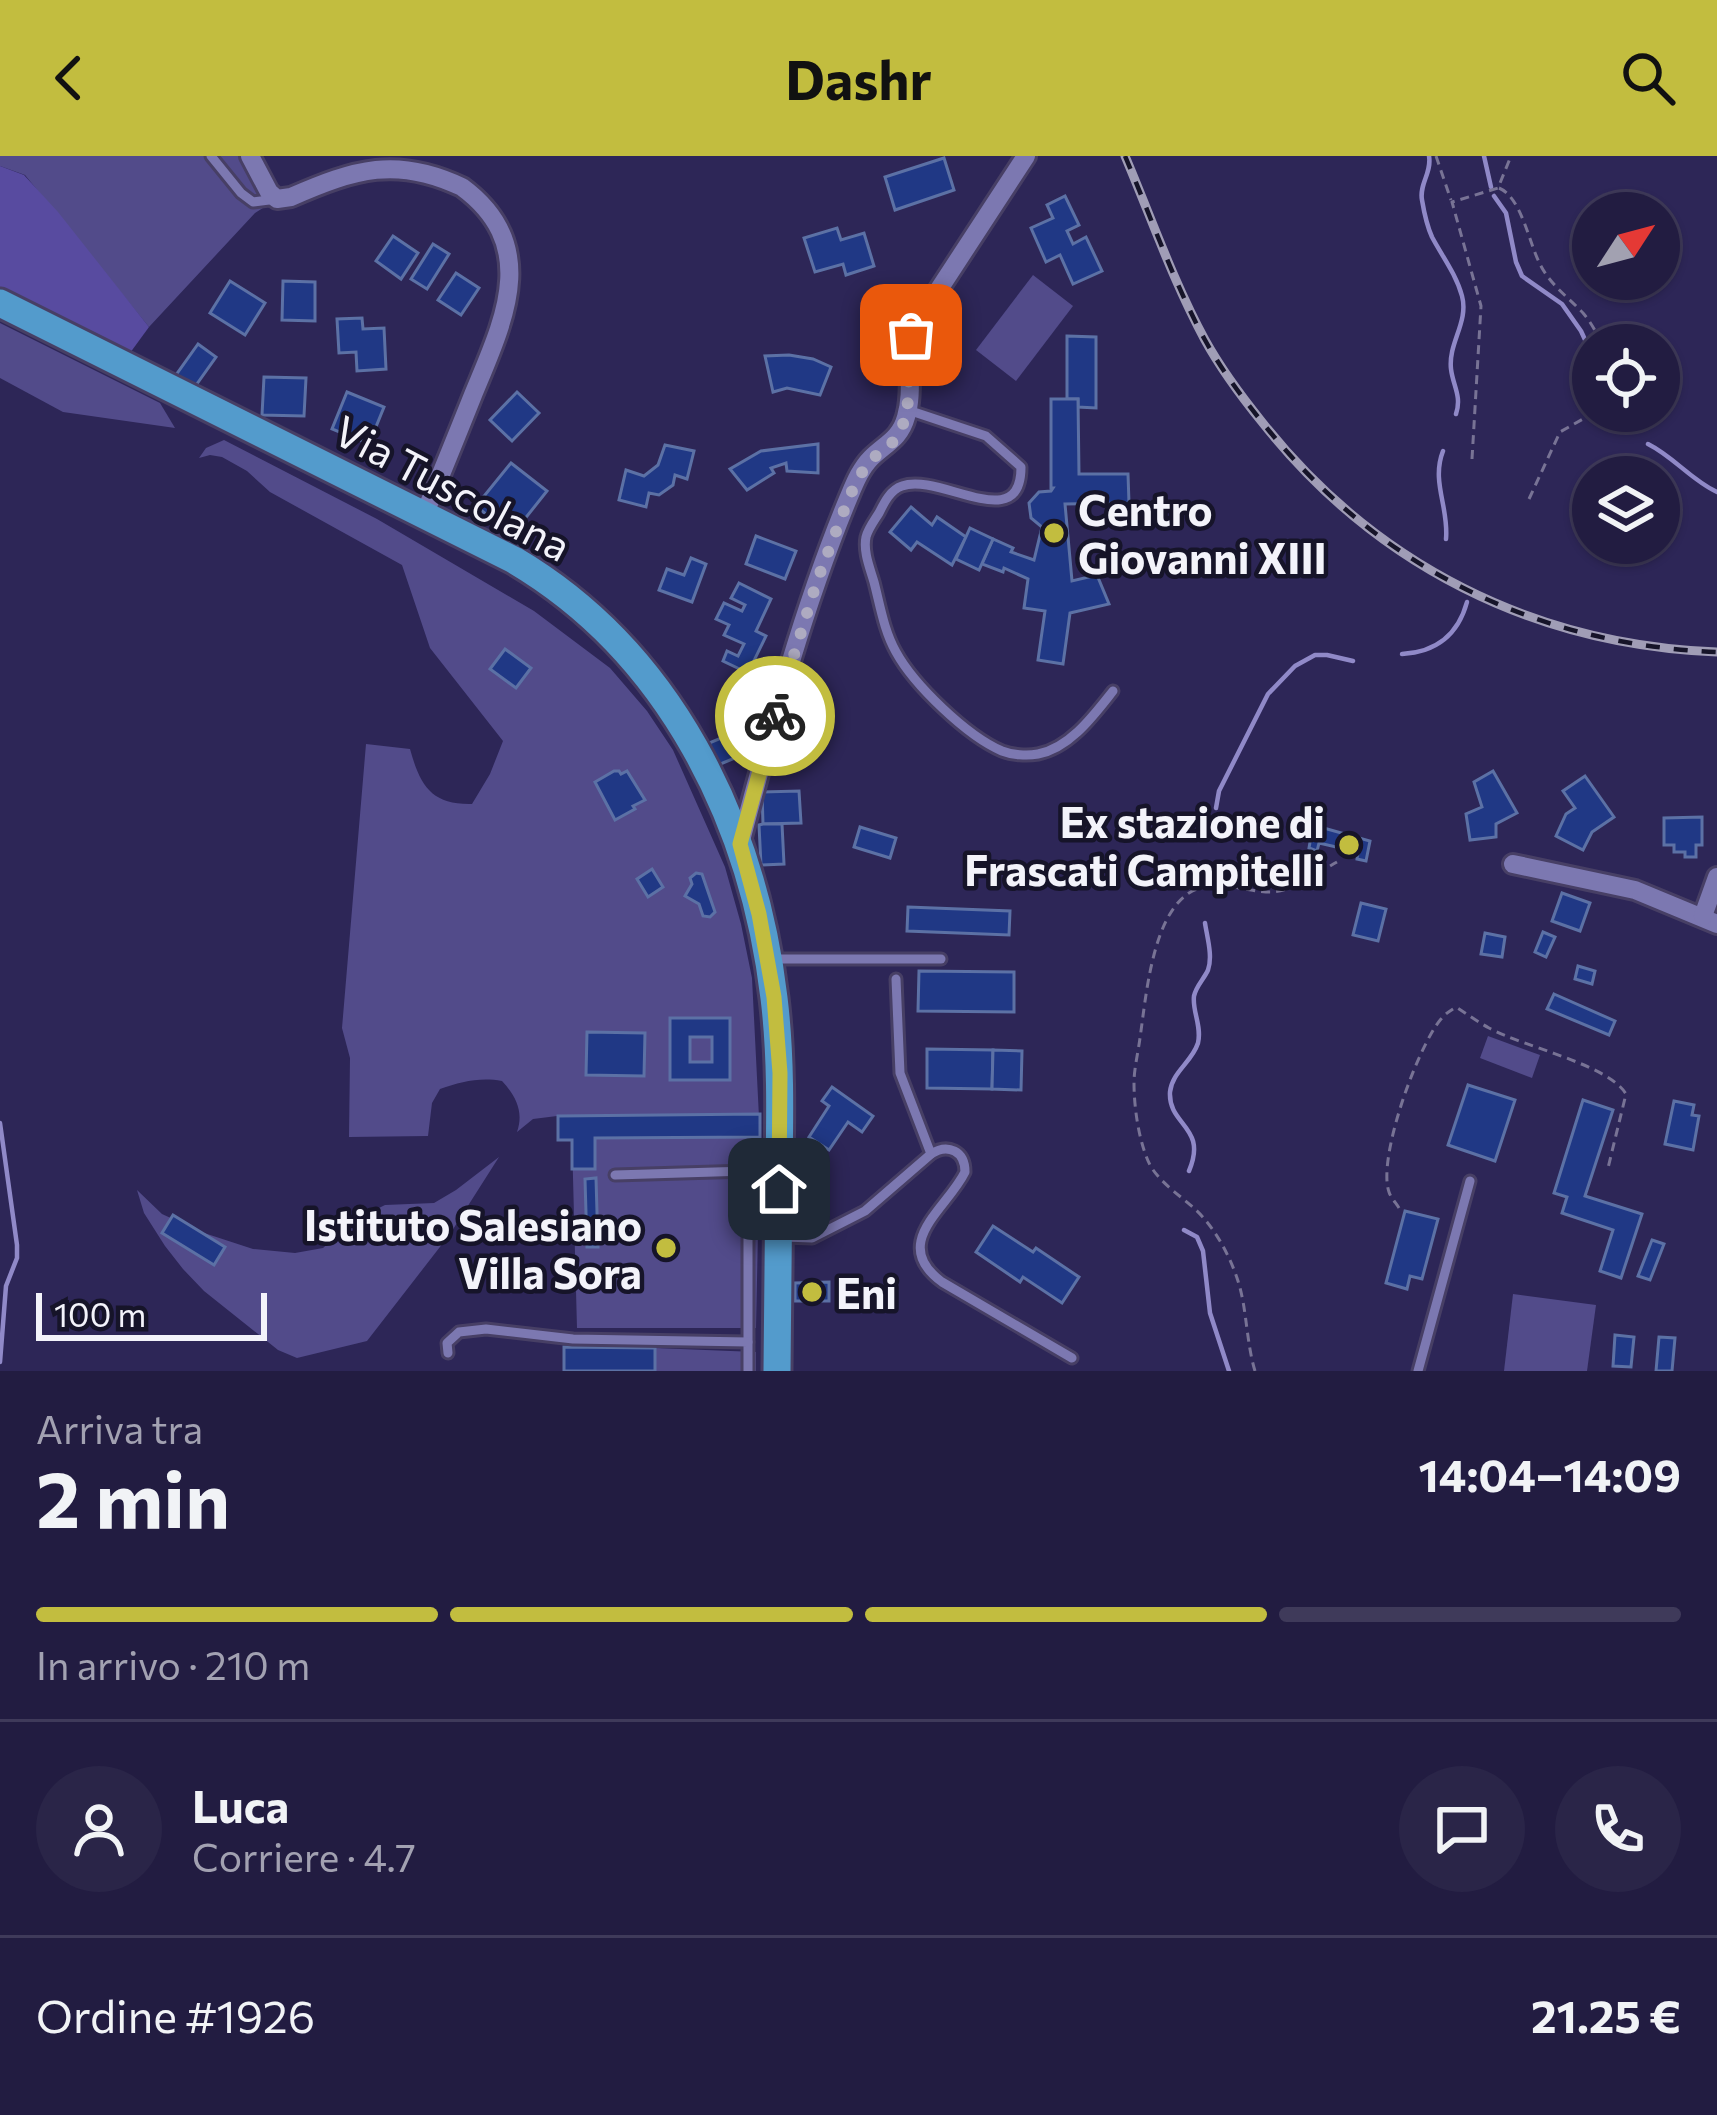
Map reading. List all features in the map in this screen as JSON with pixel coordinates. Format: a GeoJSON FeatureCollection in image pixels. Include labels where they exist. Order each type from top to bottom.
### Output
{"type":"FeatureCollection","features":[{"type":"Feature","properties":{"kind":"main road","name":"Via Tuscolana"},"geometry":{"type":"LineString","coordinates":[[0,304],[514,560],[566,594],[624,647],[691,729],[727,802],[755,896],[774,997],[780,1073],[778,1237],[784,1273],[777,1371]]}},
{"type":"Feature","properties":{"kind":"street"},"geometry":{"type":"LineString","coordinates":[[250,156],[278,199],[373,162],[414,163],[466,189],[503,238],[511,277],[505,316],[424,515]]}},
{"type":"Feature","properties":{"kind":"street"},"geometry":{"type":"LineString","coordinates":[[740,844],[817,581],[850,495],[867,463],[899,433],[908,410],[910,341],[915,326],[1026,156]]}},
{"type":"Feature","properties":{"kind":"street"},"geometry":{"type":"LineString","coordinates":[[1513,864],[1610,883],[1710,920],[1717,877]]}},
{"type":"Feature","properties":{"kind":"lane"},"geometry":{"type":"LineString","coordinates":[[212,156],[247,198],[258,202],[278,199]]}},
{"type":"Feature","properties":{"kind":"lane"},"geometry":{"type":"LineString","coordinates":[[908,410],[986,436],[1021,467],[1021,483],[1015,495],[1003,501],[908,484],[887,498],[869,530],[866,553],[896,652],[930,694],[973,733],[1004,752],[1041,754],[1068,739],[1113,691]]}},
{"type":"Feature","properties":{"kind":"lane"},"geometry":{"type":"LineString","coordinates":[[768,959],[941,958]]}},
{"type":"Feature","properties":{"kind":"lane"},"geometry":{"type":"LineString","coordinates":[[896,979],[900,1073],[931,1154]]}},
{"type":"Feature","properties":{"kind":"lane"},"geometry":{"type":"LineString","coordinates":[[778,1237],[812,1238],[865,1211],[931,1154],[942,1148],[955,1150],[964,1159],[965,1172],[927,1224],[920,1250],[924,1263],[942,1282],[1072,1358]]}},
{"type":"Feature","properties":{"kind":"lane"},"geometry":{"type":"LineString","coordinates":[[616,1174],[748,1172],[748,1371]]}},
{"type":"Feature","properties":{"kind":"lane"},"geometry":{"type":"LineString","coordinates":[[1418,1371],[1470,1181]]}},
{"type":"Feature","properties":{"kind":"lane"},"geometry":{"type":"LineString","coordinates":[[448,1353],[447,1342],[459,1332],[486,1330],[573,1339],[748,1342]]}},
{"type":"Feature","properties":{"kind":"path"},"geometry":{"type":"LineString","coordinates":[[1436,156],[1480,306],[1472,459]]}},
{"type":"Feature","properties":{"kind":"path"},"geometry":{"type":"LineString","coordinates":[[1498,188],[1511,156]]}},
{"type":"Feature","properties":{"kind":"path"},"geometry":{"type":"LineString","coordinates":[[1452,202],[1498,188],[1508,192],[1540,265],[1591,324]]}},
{"type":"Feature","properties":{"kind":"path"},"geometry":{"type":"LineString","coordinates":[[1528,499],[1560,432],[1572,425]]}},
{"type":"Feature","properties":{"kind":"path"},"geometry":{"type":"LineString","coordinates":[[1255,1371],[1239,1283],[1225,1252],[1212,1228],[1150,1166],[1138,1125],[1134,1083],[1147,990],[1172,909],[1190,892],[1214,884],[1272,892],[1296,886],[1337,862]]}},
{"type":"Feature","properties":{"kind":"path"},"geometry":{"type":"LineString","coordinates":[[1400,1208],[1388,1191],[1388,1152],[1426,1042],[1443,1016],[1456,1007],[1489,1028],[1620,1083],[1627,1094],[1607,1168]]}},
{"type":"Feature","properties":{"kind":"shaded area"},"geometry":{"type":"Polygon","coordinates":[[[0,156],[250,156],[277,199],[255,213],[149,327],[25,175],[0,166],[0,156]]]}},
{"type":"Feature","properties":{"kind":"shaded area"},"geometry":{"type":"Polygon","coordinates":[[[0,166],[24,175],[149,327],[130,353],[0,289],[0,166]]]}},
{"type":"Feature","properties":{"kind":"shaded area"},"geometry":{"type":"Polygon","coordinates":[[[1033,275],[1073,306],[1016,381],[976,350],[1033,275]]]}},
{"type":"Feature","properties":{"kind":"shaded area"},"geometry":{"type":"Polygon","coordinates":[[[0,323],[160,403],[175,428],[63,412],[0,378],[0,323]]]}},
{"type":"Feature","properties":{"kind":"shaded area"},"geometry":{"type":"Polygon","coordinates":[[[224,440],[377,519],[534,611],[610,668],[673,750],[725,867],[752,978],[760,1137],[756,1328],[577,1328],[572,1140],[558,1140],[557,1116],[533,1119],[517,1132],[517,1105],[502,1081],[470,1081],[440,1089],[432,1103],[428,1136],[349,1137],[350,1058],[342,1028],[366,744],[410,749],[429,790],[446,801],[472,804],[503,741],[430,648],[402,565],[270,492],[222,457],[199,458],[206,448],[224,440]]]}},
{"type":"Feature","properties":{"kind":"shaded area"},"geometry":{"type":"Polygon","coordinates":[[[1488,1036],[1540,1055],[1532,1078],[1480,1058],[1488,1036]]]}},
{"type":"Feature","properties":{"kind":"shaded area"},"geometry":{"type":"Polygon","coordinates":[[[499,1157],[450,1234],[367,1341],[297,1358],[278,1350],[183,1269],[144,1213],[137,1190],[162,1214],[201,1232],[253,1249],[295,1253],[323,1248],[353,1221],[385,1205],[434,1203],[499,1157]]]}},
{"type":"Feature","properties":{"kind":"shaded area"},"geometry":{"type":"Polygon","coordinates":[[[1513,1294],[1596,1305],[1587,1371],[1504,1371],[1513,1294]]]}},
{"type":"Feature","properties":{"kind":"shaded area"},"geometry":{"type":"Polygon","coordinates":[[[655,1348],[756,1352],[756,1371],[655,1371],[655,1348]]]}},
{"type":"Feature","properties":{"kind":"building"},"geometry":{"type":"Polygon","coordinates":[[[944,158],[954,190],[895,210],[885,177],[944,158]]]}},
{"type":"Feature","properties":{"kind":"building"},"geometry":{"type":"Polygon","coordinates":[[[1065,196],[1079,225],[1067,231],[1073,244],[1086,237],[1102,271],[1073,284],[1060,255],[1046,262],[1031,228],[1053,218],[1047,205],[1065,196]]]}},
{"type":"Feature","properties":{"kind":"building"},"geometry":{"type":"Polygon","coordinates":[[[837,228],[841,240],[864,233],[874,266],[846,275],[843,264],[815,272],[804,238],[837,228]]]}},
{"type":"Feature","properties":{"kind":"building"},"geometry":{"type":"Polygon","coordinates":[[[393,236],[418,253],[401,279],[376,261],[393,236]]]}},
{"type":"Feature","properties":{"kind":"building"},"geometry":{"type":"Polygon","coordinates":[[[433,244],[449,254],[427,289],[411,279],[433,244]]]}},
{"type":"Feature","properties":{"kind":"building"},"geometry":{"type":"Polygon","coordinates":[[[456,273],[479,288],[461,315],[438,300],[456,273]]]}},
{"type":"Feature","properties":{"kind":"building"},"geometry":{"type":"Polygon","coordinates":[[[230,281],[265,303],[245,335],[210,313],[230,281]]]}},
{"type":"Feature","properties":{"kind":"building"},"geometry":{"type":"Polygon","coordinates":[[[283,281],[315,282],[315,321],[282,320],[283,281]]]}},
{"type":"Feature","properties":{"kind":"building"},"geometry":{"type":"Polygon","coordinates":[[[362,318],[363,329],[384,328],[386,369],[357,371],[356,352],[339,353],[337,319],[362,318]]]}},
{"type":"Feature","properties":{"kind":"building"},"geometry":{"type":"Polygon","coordinates":[[[1067,336],[1096,337],[1096,408],[1078,407],[1078,399],[1067,399],[1067,336]]]}},
{"type":"Feature","properties":{"kind":"building"},"geometry":{"type":"Polygon","coordinates":[[[198,344],[216,357],[194,388],[176,375],[198,344]]]}},
{"type":"Feature","properties":{"kind":"building"},"geometry":{"type":"Polygon","coordinates":[[[789,355],[831,367],[820,395],[787,388],[773,392],[765,356],[789,355]]]}},
{"type":"Feature","properties":{"kind":"building"},"geometry":{"type":"Polygon","coordinates":[[[264,377],[306,378],[304,416],[262,415],[264,377]]]}},
{"type":"Feature","properties":{"kind":"building"},"geometry":{"type":"Polygon","coordinates":[[[347,392],[384,407],[369,444],[332,429],[347,392]]]}},
{"type":"Feature","properties":{"kind":"building"},"geometry":{"type":"Polygon","coordinates":[[[517,392],[539,413],[512,441],[490,420],[517,392]]]}},
{"type":"Feature","properties":{"kind":"building","name":"Centro Giovanni XIII"},"geometry":{"type":"Polygon","coordinates":[[[1051,399],[1078,399],[1079,474],[1128,474],[1129,503],[1065,504],[1072,581],[1097,575],[1109,604],[1070,613],[1063,664],[1038,660],[1045,611],[1024,608],[1028,579],[982,564],[993,539],[1034,560],[1042,527],[1031,518],[1029,503],[1039,492],[1053,488],[1051,399]]]}},
{"type":"Feature","properties":{"kind":"building"},"geometry":{"type":"Polygon","coordinates":[[[818,444],[818,473],[787,471],[786,463],[771,468],[774,473],[747,490],[730,469],[761,451],[818,444]]]}},
{"type":"Feature","properties":{"kind":"building"},"geometry":{"type":"Polygon","coordinates":[[[665,445],[694,451],[687,479],[675,475],[673,485],[659,495],[649,493],[646,507],[619,500],[626,470],[644,476],[658,465],[665,445]]]}},
{"type":"Feature","properties":{"kind":"building"},"geometry":{"type":"Polygon","coordinates":[[[511,463],[547,491],[512,535],[476,506],[511,463]]]}},
{"type":"Feature","properties":{"kind":"building"},"geometry":{"type":"Polygon","coordinates":[[[911,507],[932,525],[937,517],[966,537],[952,565],[917,542],[911,550],[890,532],[911,507]]]}},
{"type":"Feature","properties":{"kind":"building"},"geometry":{"type":"Polygon","coordinates":[[[970,528],[993,539],[979,570],[956,559],[970,528]]]}},
{"type":"Feature","properties":{"kind":"building"},"geometry":{"type":"Polygon","coordinates":[[[756,536],[796,551],[785,579],[746,564],[756,536]]]}},
{"type":"Feature","properties":{"kind":"building"},"geometry":{"type":"Polygon","coordinates":[[[691,558],[706,564],[692,602],[659,590],[667,569],[684,575],[691,558]]]}},
{"type":"Feature","properties":{"kind":"building"},"geometry":{"type":"Polygon","coordinates":[[[739,583],[771,599],[756,631],[766,636],[748,673],[723,661],[727,651],[738,656],[744,644],[724,635],[729,625],[716,619],[724,603],[742,611],[745,605],[731,598],[739,583]]]}},
{"type":"Feature","properties":{"kind":"building"},"geometry":{"type":"Polygon","coordinates":[[[505,649],[531,668],[516,688],[490,669],[505,649]]]}},
{"type":"Feature","properties":{"kind":"building"},"geometry":{"type":"Polygon","coordinates":[[[731,734],[740,756],[718,765],[709,743],[731,734]]]}},
{"type":"Feature","properties":{"kind":"building"},"geometry":{"type":"Polygon","coordinates":[[[614,771],[627,771],[645,800],[615,820],[595,782],[614,771]]]}},
{"type":"Feature","properties":{"kind":"building"},"geometry":{"type":"Polygon","coordinates":[[[1493,771],[1517,813],[1496,824],[1496,837],[1470,840],[1466,814],[1482,807],[1474,782],[1493,771]]]}},
{"type":"Feature","properties":{"kind":"building"},"geometry":{"type":"Polygon","coordinates":[[[1585,776],[1614,817],[1592,832],[1583,850],[1556,836],[1566,814],[1575,808],[1563,791],[1585,776]]]}},
{"type":"Feature","properties":{"kind":"building"},"geometry":{"type":"Polygon","coordinates":[[[799,791],[801,823],[763,824],[762,792],[799,791]]]}},
{"type":"Feature","properties":{"kind":"building"},"geometry":{"type":"Polygon","coordinates":[[[1702,817],[1702,845],[1696,845],[1696,857],[1685,857],[1685,852],[1674,852],[1674,845],[1664,845],[1664,818],[1702,817]]]}},
{"type":"Feature","properties":{"kind":"building"},"geometry":{"type":"Polygon","coordinates":[[[782,824],[784,864],[761,865],[759,825],[782,824]]]}},
{"type":"Feature","properties":{"kind":"building","name":"Ex stazione di Frascati Campitelli"},"geometry":{"type":"Polygon","coordinates":[[[1313,825],[1370,841],[1366,861],[1357,859],[1358,852],[1319,843],[1317,851],[1309,848],[1313,825]]]}},
{"type":"Feature","properties":{"kind":"building"},"geometry":{"type":"Polygon","coordinates":[[[860,827],[896,838],[890,858],[854,847],[860,827]]]}},
{"type":"Feature","properties":{"kind":"building"},"geometry":{"type":"Polygon","coordinates":[[[652,869],[663,887],[648,897],[637,879],[652,869]]]}},
{"type":"Feature","properties":{"kind":"building"},"geometry":{"type":"Polygon","coordinates":[[[696,873],[702,874],[715,912],[710,917],[703,916],[699,904],[685,896],[696,873]]]}},
{"type":"Feature","properties":{"kind":"building"},"geometry":{"type":"Polygon","coordinates":[[[1562,893],[1590,903],[1580,931],[1552,921],[1562,893]]]}},
{"type":"Feature","properties":{"kind":"building"},"geometry":{"type":"Polygon","coordinates":[[[1361,903],[1386,909],[1378,941],[1353,935],[1361,903]]]}},
{"type":"Feature","properties":{"kind":"building"},"geometry":{"type":"Polygon","coordinates":[[[908,907],[1010,911],[1009,935],[907,931],[908,907]]]}},
{"type":"Feature","properties":{"kind":"building"},"geometry":{"type":"Polygon","coordinates":[[[1543,932],[1555,937],[1546,957],[1535,952],[1543,932]]]}},
{"type":"Feature","properties":{"kind":"building"},"geometry":{"type":"Polygon","coordinates":[[[1485,933],[1505,937],[1502,957],[1481,954],[1485,933]]]}},
{"type":"Feature","properties":{"kind":"building"},"geometry":{"type":"Polygon","coordinates":[[[1578,966],[1595,971],[1592,984],[1575,979],[1578,966]]]}},
{"type":"Feature","properties":{"kind":"building"},"geometry":{"type":"Polygon","coordinates":[[[919,971],[1014,972],[1014,1012],[918,1011],[919,971]]]}},
{"type":"Feature","properties":{"kind":"building"},"geometry":{"type":"Polygon","coordinates":[[[1554,994],[1615,1021],[1609,1035],[1547,1009],[1554,994]]]}},
{"type":"Feature","properties":{"kind":"building"},"geometry":{"type":"Polygon","coordinates":[[[670,1018],[730,1018],[730,1080],[670,1080],[670,1018]],[[690,1037],[690,1062],[712,1062],[712,1037],[690,1037]]]}},
{"type":"Feature","properties":{"kind":"building"},"geometry":{"type":"Polygon","coordinates":[[[587,1032],[645,1033],[644,1076],[586,1075],[587,1032]]]}},
{"type":"Feature","properties":{"kind":"building"},"geometry":{"type":"Polygon","coordinates":[[[927,1049],[993,1050],[992,1089],[927,1088],[927,1049]]]}},
{"type":"Feature","properties":{"kind":"building"},"geometry":{"type":"Polygon","coordinates":[[[993,1050],[1022,1051],[1021,1090],[992,1089],[993,1050]]]}},
{"type":"Feature","properties":{"kind":"building"},"geometry":{"type":"Polygon","coordinates":[[[1468,1085],[1515,1100],[1495,1161],[1448,1145],[1468,1085]]]}},
{"type":"Feature","properties":{"kind":"building"},"geometry":{"type":"Polygon","coordinates":[[[832,1087],[873,1116],[862,1132],[848,1122],[829,1150],[809,1137],[829,1106],[822,1101],[832,1087]]]}},
{"type":"Feature","properties":{"kind":"building"},"geometry":{"type":"Polygon","coordinates":[[[1583,1100],[1613,1110],[1585,1196],[1642,1214],[1621,1278],[1600,1271],[1613,1230],[1562,1213],[1567,1197],[1554,1193],[1583,1100]]]}},
{"type":"Feature","properties":{"kind":"building"},"geometry":{"type":"Polygon","coordinates":[[[1674,1101],[1694,1105],[1692,1115],[1699,1116],[1693,1150],[1665,1144],[1674,1101]]]}},
{"type":"Feature","properties":{"kind":"building"},"geometry":{"type":"Polygon","coordinates":[[[760,1114],[760,1137],[595,1138],[595,1169],[572,1169],[572,1140],[558,1140],[558,1116],[760,1114]]]}},
{"type":"Feature","properties":{"kind":"building"},"geometry":{"type":"Polygon","coordinates":[[[596,1178],[598,1247],[587,1247],[585,1179],[596,1178]]]}},
{"type":"Feature","properties":{"kind":"building"},"geometry":{"type":"Polygon","coordinates":[[[1405,1211],[1438,1219],[1422,1279],[1410,1276],[1407,1289],[1386,1283],[1405,1211]]]}},
{"type":"Feature","properties":{"kind":"building"},"geometry":{"type":"Polygon","coordinates":[[[173,1215],[225,1247],[214,1265],[162,1233],[173,1215]]]}},
{"type":"Feature","properties":{"kind":"building"},"geometry":{"type":"Polygon","coordinates":[[[993,1226],[1079,1277],[1062,1303],[976,1252],[993,1226]]]}},
{"type":"Feature","properties":{"kind":"building"},"geometry":{"type":"Polygon","coordinates":[[[1652,1240],[1664,1244],[1650,1280],[1638,1276],[1652,1240]]]}},
{"type":"Feature","properties":{"kind":"building","name":"Eni"},"geometry":{"type":"Polygon","coordinates":[[[829,1282],[829,1301],[795,1301],[795,1283],[829,1282]]]}},
{"type":"Feature","properties":{"kind":"building"},"geometry":{"type":"Polygon","coordinates":[[[1615,1335],[1634,1337],[1631,1367],[1613,1366],[1615,1335]]]}},
{"type":"Feature","properties":{"kind":"building"},"geometry":{"type":"Polygon","coordinates":[[[1659,1337],[1675,1338],[1672,1371],[1656,1371],[1659,1337]]]}},
{"type":"Feature","properties":{"kind":"building"},"geometry":{"type":"Polygon","coordinates":[[[564,1347],[655,1348],[655,1371],[564,1371],[564,1347]]]}},
{"type":"Feature","properties":{"kind":"waterway"},"geometry":{"type":"LineString","coordinates":[[1429,156],[1422,194],[1425,214],[1462,296],[1461,324],[1451,359],[1458,396],[1456,414]]}},
{"type":"Feature","properties":{"kind":"waterway"},"geometry":{"type":"LineString","coordinates":[[1484,156],[1491,187]]}},
{"type":"Feature","properties":{"kind":"waterway"},"geometry":{"type":"LineString","coordinates":[[1494,196],[1506,213],[1522,276],[1562,304],[1576,324]]}},
{"type":"Feature","properties":{"kind":"waterway"},"geometry":{"type":"LineString","coordinates":[[1648,444],[1717,492]]}},
{"type":"Feature","properties":{"kind":"waterway"},"geometry":{"type":"LineString","coordinates":[[1443,451],[1439,484],[1446,539]]}},
{"type":"Feature","properties":{"kind":"waterway"},"geometry":{"type":"LineString","coordinates":[[1402,654],[1426,650],[1444,640],[1458,624],[1467,602]]}},
{"type":"Feature","properties":{"kind":"waterway"},"geometry":{"type":"LineString","coordinates":[[1216,808],[1219,791],[1268,694],[1295,666],[1315,655],[1353,661]]}},
{"type":"Feature","properties":{"kind":"waterway"},"geometry":{"type":"LineString","coordinates":[[1189,1171],[1194,1144],[1175,1112],[1170,1092],[1198,1043],[1194,996],[1210,959],[1205,923]]}},
{"type":"Feature","properties":{"kind":"waterway"},"geometry":{"type":"LineString","coordinates":[[0,1123],[17,1245],[6,1286],[0,1362]]}},
{"type":"Feature","properties":{"kind":"waterway"},"geometry":{"type":"LineString","coordinates":[[1184,1230],[1197,1237],[1203,1251],[1210,1313],[1229,1371]]}},
{"type":"Feature","properties":{"kind":"railway"},"geometry":{"type":"LineString","coordinates":[[1125,156],[1183,295],[1218,361],[1306,473],[1355,517],[1407,556],[1522,614],[1650,646],[1717,652]]}},
{"type":"Feature","properties":{"kind":"way so far"},"geometry":{"type":"LineString","coordinates":[[775,716],[817,581],[850,495],[861,471],[892,443],[907,417],[911,335]]}},
{"type":"Feature","properties":{"kind":"place","name":"Centro Giovanni XIII"},"geometry":{"type":"Point","coordinates":[1054,533]}},
{"type":"Feature","properties":{"kind":"place","name":"Ex stazione di Frascati Campitelli"},"geometry":{"type":"Point","coordinates":[1349,845]}},
{"type":"Feature","properties":{"kind":"place","name":"Istituto Salesiano Villa Sora"},"geometry":{"type":"Point","coordinates":[666,1248]}},
{"type":"Feature","properties":{"kind":"place","name":"Eni"},"geometry":{"type":"Point","coordinates":[812,1292]}},
{"type":"Feature","properties":{"kind":"route"},"geometry":{"type":"LineString","coordinates":[[775,716],[740,844],[774,997],[780,1073],[779,1189]]}}]}
